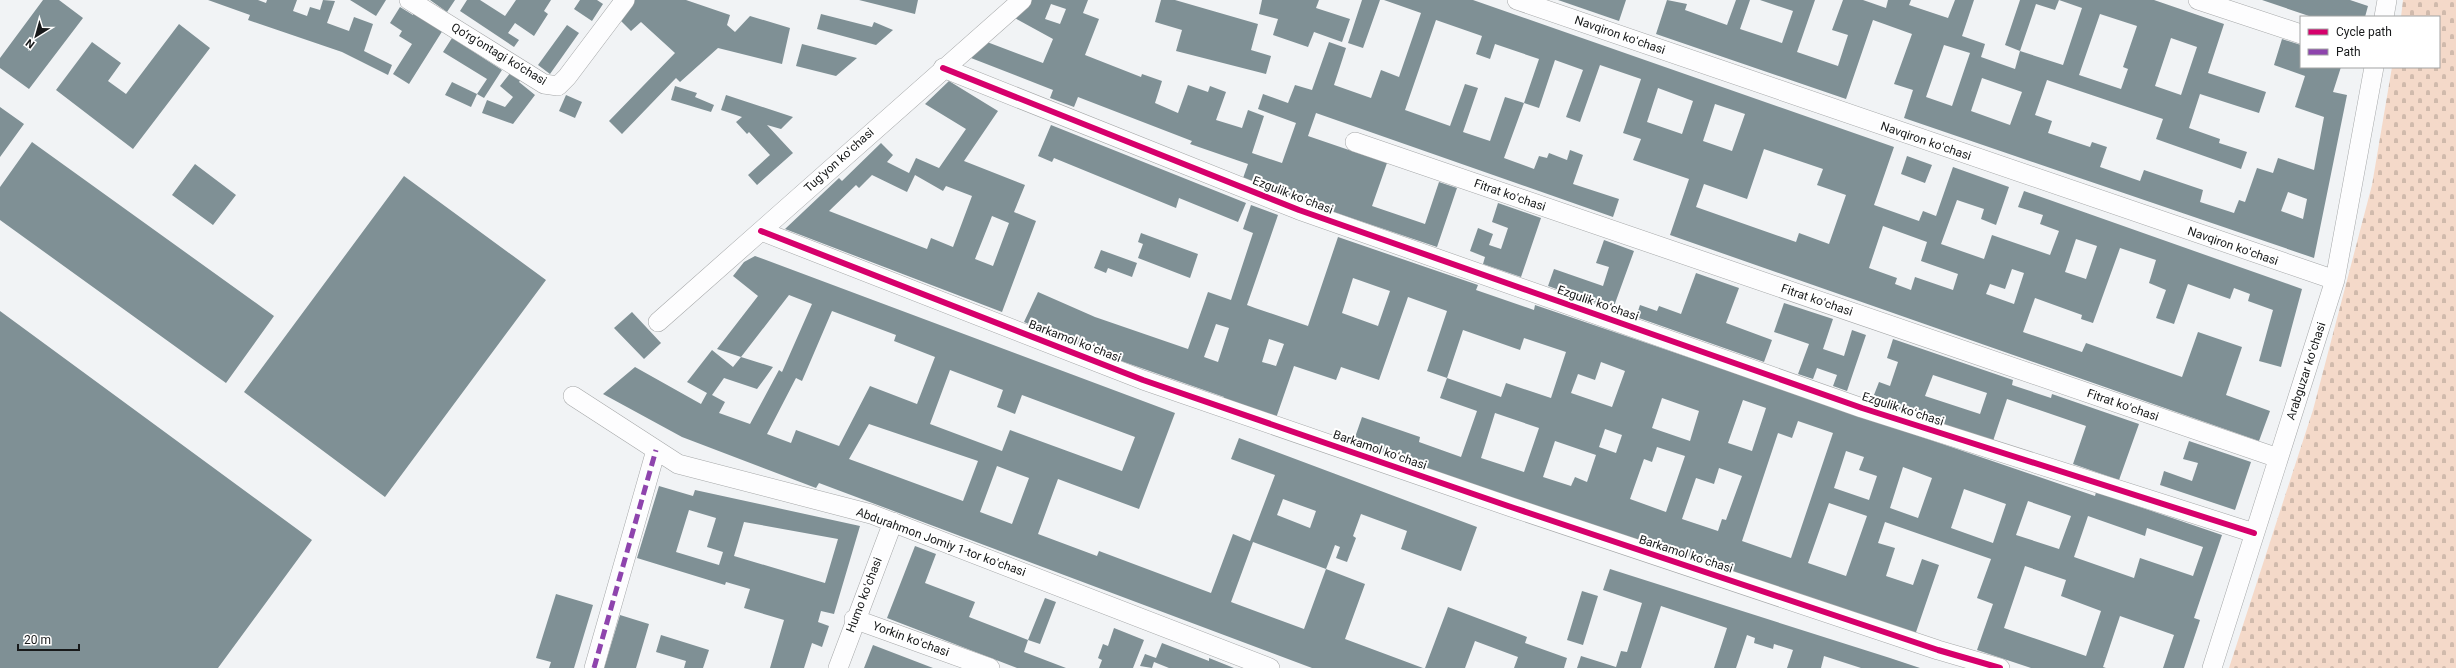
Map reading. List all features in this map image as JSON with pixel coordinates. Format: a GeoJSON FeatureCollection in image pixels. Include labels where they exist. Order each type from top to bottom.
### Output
{"type":"FeatureCollection","features":[{"type":"Feature","properties":{"kind":"street","name":"Qo‘rg‘ontagi ko‘chasi"},"geometry":{"type":"LineString","coordinates":[[409,0],[544,84],[558,86],[568,77],[625,0]]}},
{"type":"Feature","properties":{"kind":"street","name":"Tugʻyon koʻchasi"},"geometry":{"type":"LineString","coordinates":[[658,322],[943,68],[1022,0]]}},
{"type":"Feature","properties":{"kind":"street","name":"Navqiron koʻchasi"},"geometry":{"type":"LineString","coordinates":[[1518,0],[2336,280]]}},
{"type":"Feature","properties":{"kind":"street"},"geometry":{"type":"LineString","coordinates":[[2198,0],[2300,34]]}},
{"type":"Feature","properties":{"kind":"street"},"geometry":{"type":"LineString","coordinates":[[2384,16],[2387,0]]}},
{"type":"Feature","properties":{"kind":"street","name":"Ezgulik koʻchasi"},"geometry":{"type":"LineString","coordinates":[[943,68],[1306,213],[1862,408],[2254,533]]}},
{"type":"Feature","properties":{"kind":"street","name":"Arabguzar koʻchasi"},"geometry":{"type":"LineString","coordinates":[[2212,668],[2336,280],[2374,68]]}},
{"type":"Feature","properties":{"kind":"street","name":"Fitrat koʻchasi"},"geometry":{"type":"LineString","coordinates":[[1355,142],[2278,458]]}},
{"type":"Feature","properties":{"kind":"street","name":"Barkamol koʻchasi"},"geometry":{"type":"LineString","coordinates":[[760,231],[1143,380],[1521,511],[1938,650],[2000,668]]}},
{"type":"Feature","properties":{"kind":"street","name":"Abdurahmon Jomiy 1-tor koʻchasi"},"geometry":{"type":"LineString","coordinates":[[573,396],[678,464],[871,514],[1270,668]]}},
{"type":"Feature","properties":{"kind":"street"},"geometry":{"type":"LineString","coordinates":[[594,668],[656,450]]}},
{"type":"Feature","properties":{"kind":"street","name":"Humo koʻchasi"},"geometry":{"type":"LineString","coordinates":[[838,668],[854,619],[893,522]]}},
{"type":"Feature","properties":{"kind":"street","name":"Yorkin koʻchasi"},"geometry":{"type":"LineString","coordinates":[[854,619],[990,668]]}},
{"type":"Feature","properties":{"kind":"green space"},"geometry":{"type":"Polygon","coordinates":[[[2403,0],[2456,0],[2456,668],[2229,668],[2313,410],[2372,185],[2392,68],[2440,68],[2440,16],[2401,16],[2403,0]]]}},
{"type":"Feature","properties":{"kind":"building"},"geometry":{"type":"Polygon","coordinates":[[[43,0],[59,0],[83,18],[29,89],[0,68],[0,58],[43,0]]]}},
{"type":"Feature","properties":{"kind":"building"},"geometry":{"type":"Polygon","coordinates":[[[208,0],[258,0],[266,3],[267,0],[297,0],[293,11],[307,16],[310,7],[320,10],[323,0],[335,1],[327,23],[349,31],[354,17],[373,24],[364,51],[392,65],[388,75],[342,52],[248,20],[250,15],[208,0]]]}},
{"type":"Feature","properties":{"kind":"building"},"geometry":{"type":"Polygon","coordinates":[[[350,0],[386,0],[376,16],[350,0]]]}},
{"type":"Feature","properties":{"kind":"building"},"geometry":{"type":"Polygon","coordinates":[[[430,0],[455,0],[447,12],[430,0]]]}},
{"type":"Feature","properties":{"kind":"building"},"geometry":{"type":"Polygon","coordinates":[[[467,0],[480,0],[505,16],[516,0],[551,0],[544,11],[548,14],[534,36],[515,23],[508,33],[519,40],[514,47],[460,11],[467,0]]]}},
{"type":"Feature","properties":{"kind":"building"},"geometry":{"type":"Polygon","coordinates":[[[580,0],[597,0],[603,4],[592,21],[574,9],[580,0]]]}},
{"type":"Feature","properties":{"kind":"building"},"geometry":{"type":"Polygon","coordinates":[[[628,0],[686,0],[730,15],[727,25],[735,32],[750,16],[790,28],[782,64],[718,48],[680,82],[676,78],[622,134],[609,121],[675,53],[641,22],[631,31],[615,15],[628,0]]]}},
{"type":"Feature","properties":{"kind":"building"},"geometry":{"type":"Polygon","coordinates":[[[859,0],[918,0],[915,14],[859,0]]]}},
{"type":"Feature","properties":{"kind":"building"},"geometry":{"type":"Polygon","coordinates":[[[1028,0],[1088,0],[1083,13],[1099,19],[1085,55],[1141,77],[1142,74],[1162,81],[1155,103],[1178,113],[1188,85],[1208,92],[1210,86],[1226,92],[1216,120],[1242,128],[1248,110],[1264,116],[1252,153],[1282,163],[1296,123],[1258,109],[1263,94],[1288,103],[1295,85],[1312,90],[1329,42],[1346,48],[1334,85],[1371,98],[1381,70],[1399,77],[1421,13],[1384,0],[1473,0],[1894,147],[1874,205],[1919,221],[1923,211],[1936,216],[1953,167],[2009,187],[1996,225],[1981,219],[1984,209],[1957,200],[1941,244],[1984,259],[1992,235],[2050,255],[2059,231],[2040,224],[2043,215],[2018,207],[2024,191],[2302,289],[2281,367],[2259,361],[2273,310],[2248,301],[2250,294],[2234,288],[2230,299],[2188,284],[2174,324],[2156,318],[2166,290],[2149,283],[2156,260],[2120,248],[2093,323],[2081,319],[2082,315],[2035,298],[2023,332],[2082,352],[2086,343],[2182,377],[2198,332],[2242,347],[2226,395],[2270,411],[2259,441],[1670,235],[1689,179],[1633,160],[1641,139],[1623,133],[1641,79],[1600,65],[1580,122],[1566,117],[1583,70],[1555,60],[1539,108],[1524,103],[1504,158],[1534,169],[1539,156],[1547,158],[1549,153],[1567,160],[1570,150],[1583,155],[1573,184],[1619,199],[1613,217],[1316,113],[1308,136],[1387,163],[1372,206],[1425,224],[1439,182],[1457,188],[1437,247],[1242,181],[1248,164],[1190,144],[1192,141],[1078,97],[1074,107],[1050,98],[1053,90],[971,58],[987,42],[1043,63],[1053,39],[1011,16],[1028,0]],[[1051,4],[1045,19],[1060,24],[1066,9],[1051,4]],[[1436,20],[1405,110],[1450,126],[1465,84],[1478,88],[1463,132],[1490,141],[1505,97],[1524,103],[1539,59],[1495,44],[1490,59],[1476,54],[1482,36],[1436,20]],[[1658,88],[1647,122],[1682,134],[1693,101],[1658,88]],[[1715,104],[1703,141],[1732,151],[1745,114],[1715,104]],[[1764,149],[1747,199],[1704,184],[1696,207],[1796,242],[1799,233],[1829,244],[1846,195],[1817,185],[1823,169],[1764,149]],[[1883,226],[1869,268],[1897,278],[1895,284],[1911,290],[1915,277],[1953,290],[1958,274],[1921,261],[1927,242],[1883,226]],[[2076,239],[2065,272],[2086,279],[2097,246],[2076,239]],[[2012,269],[2005,289],[1990,284],[1986,294],[2014,304],[2024,273],[2012,269]]]}},
{"type":"Feature","properties":{"kind":"building"},"geometry":{"type":"Polygon","coordinates":[[[1161,0],[1175,0],[1258,24],[1251,50],[1271,56],[1266,74],[1176,51],[1182,30],[1155,22],[1161,0]]]}},
{"type":"Feature","properties":{"kind":"building"},"geometry":{"type":"Polygon","coordinates":[[[1262,0],[1319,0],[1316,8],[1350,19],[1342,42],[1314,32],[1308,47],[1273,35],[1278,19],[1259,14],[1262,0]]]}},
{"type":"Feature","properties":{"kind":"building"},"geometry":{"type":"Polygon","coordinates":[[[1362,0],[1380,0],[1363,48],[1348,43],[1362,0]]]}},
{"type":"Feature","properties":{"kind":"building"},"geometry":{"type":"Polygon","coordinates":[[[1558,0],[1626,0],[1619,21],[1558,0]]]}},
{"type":"Feature","properties":{"kind":"building"},"geometry":{"type":"Polygon","coordinates":[[[1667,0],[1687,4],[1685,10],[1727,25],[1736,0],[1750,0],[1740,29],[1782,43],[1793,11],[1760,0],[1815,0],[1797,52],[1838,66],[1848,35],[1832,30],[1843,0],[1863,0],[1886,8],[1888,0],[1911,0],[1909,5],[1948,18],[1955,0],[1974,0],[1962,36],[1985,44],[1981,57],[2015,69],[2020,51],[2063,65],[2082,8],[2059,0],[2154,0],[2224,24],[2208,73],[2266,92],[2259,113],[2200,94],[2189,128],[2220,139],[2219,143],[2247,152],[2241,169],[2156,139],[2163,119],[2047,80],[2035,115],[2052,121],[2048,133],[2090,147],[2092,142],[2107,147],[2100,167],[2140,181],[2144,170],[2203,190],[2200,202],[2234,213],[2239,200],[2245,202],[2257,168],[2273,173],[2278,158],[2314,170],[2324,117],[2295,107],[2305,76],[2274,65],[2282,39],[2300,45],[2300,68],[2341,68],[2333,92],[2347,95],[2314,258],[1904,118],[1913,90],[1894,84],[1912,34],[1873,20],[1846,99],[1656,34],[1667,0]],[[2100,14],[2079,75],[2121,89],[2128,69],[2123,67],[2137,26],[2100,14]],[[2171,38],[2155,86],[2181,95],[2197,47],[2171,38]],[[1944,45],[1926,97],[1952,106],[1970,53],[1944,45]],[[1982,78],[1971,111],[2010,125],[2022,92],[1982,78]],[[2288,192],[2281,211],[2303,219],[2307,199],[2288,192]]]}},
{"type":"Feature","properties":{"kind":"building"},"geometry":{"type":"Polygon","coordinates":[[[2020,0],[2059,0],[2055,10],[2036,4],[2020,51],[2005,45],[2020,0]]]}},
{"type":"Feature","properties":{"kind":"building"},"geometry":{"type":"Polygon","coordinates":[[[2262,0],[2350,0],[2368,6],[2365,16],[2309,16],[2262,0]]]}},
{"type":"Feature","properties":{"kind":"building"},"geometry":{"type":"Polygon","coordinates":[[[400,7],[413,15],[414,12],[443,30],[409,84],[393,74],[412,44],[399,36],[402,31],[390,23],[400,7]]]}},
{"type":"Feature","properties":{"kind":"building"},"geometry":{"type":"Polygon","coordinates":[[[821,14],[872,27],[874,22],[893,30],[876,45],[817,29],[821,14]]]}},
{"type":"Feature","properties":{"kind":"building"},"geometry":{"type":"Polygon","coordinates":[[[179,24],[210,48],[133,149],[56,90],[92,42],[121,63],[108,81],[126,94],[179,24]]]}},
{"type":"Feature","properties":{"kind":"building"},"geometry":{"type":"Polygon","coordinates":[[[567,25],[579,33],[550,74],[538,65],[567,25]]]}},
{"type":"Feature","properties":{"kind":"building"},"geometry":{"type":"Polygon","coordinates":[[[452,38],[502,70],[484,98],[477,94],[487,79],[443,52],[452,38]]]}},
{"type":"Feature","properties":{"kind":"building"},"geometry":{"type":"Polygon","coordinates":[[[802,44],[857,58],[836,76],[796,66],[802,44]]]}},
{"type":"Feature","properties":{"kind":"building"},"geometry":{"type":"Polygon","coordinates":[[[511,72],[521,79],[519,82],[535,95],[513,124],[482,113],[487,100],[505,107],[513,97],[500,86],[511,72]]]}},
{"type":"Feature","properties":{"kind":"building"},"geometry":{"type":"Polygon","coordinates":[[[949,81],[998,111],[964,161],[1025,185],[1014,212],[1036,221],[1002,312],[785,229],[839,178],[842,181],[881,143],[893,155],[887,162],[909,173],[916,158],[939,168],[966,129],[925,104],[949,81]],[[872,175],[859,188],[856,185],[829,211],[927,249],[931,238],[953,247],[972,196],[946,186],[943,191],[915,175],[907,192],[872,175]],[[992,216],[975,259],[993,266],[1009,223],[992,216]]]}},
{"type":"Feature","properties":{"kind":"building"},"geometry":{"type":"Polygon","coordinates":[[[452,82],[477,94],[471,107],[445,95],[452,82]]]}},
{"type":"Feature","properties":{"kind":"building"},"geometry":{"type":"Polygon","coordinates":[[[675,86],[697,93],[695,97],[714,105],[711,112],[671,100],[675,86]]]}},
{"type":"Feature","properties":{"kind":"building"},"geometry":{"type":"Polygon","coordinates":[[[566,95],[582,102],[575,118],[559,111],[566,95]]]}},
{"type":"Feature","properties":{"kind":"building"},"geometry":{"type":"Polygon","coordinates":[[[726,95],[793,117],[781,129],[767,125],[793,153],[757,185],[748,175],[770,155],[749,132],[747,134],[736,122],[742,117],[721,110],[726,95]]]}},
{"type":"Feature","properties":{"kind":"building"},"geometry":{"type":"Polygon","coordinates":[[[0,107],[24,124],[0,157],[0,107]]]}},
{"type":"Feature","properties":{"kind":"building"},"geometry":{"type":"Polygon","coordinates":[[[1051,125],[1246,203],[1238,222],[1179,198],[1176,208],[1054,158],[1052,162],[1038,156],[1051,125]]]}},
{"type":"Feature","properties":{"kind":"building"},"geometry":{"type":"Polygon","coordinates":[[[32,142],[274,316],[226,383],[0,220],[0,187],[32,142]]]}},
{"type":"Feature","properties":{"kind":"building"},"geometry":{"type":"Polygon","coordinates":[[[1907,156],[1932,165],[1925,183],[1901,174],[1907,156]]]}},
{"type":"Feature","properties":{"kind":"building"},"geometry":{"type":"Polygon","coordinates":[[[195,164],[236,195],[213,225],[172,195],[195,164]]]}},
{"type":"Feature","properties":{"kind":"building"},"geometry":{"type":"Polygon","coordinates":[[[404,176],[546,280],[385,497],[244,392],[404,176]]]}},
{"type":"Feature","properties":{"kind":"building"},"geometry":{"type":"Polygon","coordinates":[[[1498,203],[1541,218],[1521,277],[1483,264],[1485,257],[1470,251],[1478,228],[1493,234],[1489,245],[1501,249],[1508,228],[1492,222],[1498,203]]]}},
{"type":"Feature","properties":{"kind":"building"},"geometry":{"type":"Polygon","coordinates":[[[1251,205],[1278,215],[1247,305],[1308,326],[1338,237],[1478,285],[1476,290],[1534,310],[1535,305],[2095,496],[2096,492],[2222,535],[2194,618],[2200,620],[2184,668],[2163,668],[2174,635],[2120,616],[2103,667],[2106,668],[2031,668],[1977,650],[1993,604],[1977,598],[1991,559],[1885,522],[1878,543],[1895,548],[1886,576],[1913,585],[1922,559],[1939,565],[1914,638],[1352,446],[1362,417],[1420,437],[1419,442],[1461,457],[1477,411],[1440,398],[1447,378],[1427,371],[1447,311],[1408,297],[1379,380],[1341,367],[1336,380],[1294,366],[1275,421],[1222,403],[1224,397],[1084,348],[1024,322],[1038,292],[1095,317],[1188,349],[1208,292],[1231,300],[1253,233],[1243,229],[1251,205]],[[1353,278],[1342,313],[1378,326],[1390,291],[1353,278]],[[1216,324],[1204,357],[1218,362],[1229,328],[1216,324]],[[1463,330],[1447,378],[1501,397],[1506,383],[1551,398],[1566,352],[1524,338],[1520,350],[1463,330]],[[1269,339],[1262,362],[1276,366],[1284,344],[1269,339]],[[1601,362],[1595,380],[1578,374],[1571,393],[1612,407],[1625,371],[1601,362]],[[1662,398],[1652,428],[1690,441],[1699,411],[1662,398]],[[1743,400],[1728,443],[1752,451],[1766,408],[1743,400]],[[1495,413],[1481,458],[1524,472],[1539,428],[1495,413]],[[1798,421],[1792,438],[1778,433],[1742,541],[1791,558],[1833,433],[1798,421]],[[1605,429],[1599,447],[1616,453],[1622,435],[1605,429]],[[1555,441],[1543,477],[1571,486],[1575,477],[1587,482],[1596,455],[1555,441]],[[1657,447],[1652,462],[1644,459],[1630,499],[1666,512],[1685,456],[1657,447]],[[1846,451],[1834,488],[1869,500],[1877,476],[1859,470],[1864,457],[1846,451]],[[1903,467],[1890,508],[1918,518],[1932,478],[1903,467]],[[1719,468],[1714,484],[1696,478],[1682,519],[1718,531],[1722,519],[1726,520],[1742,476],[1719,468]],[[1964,489],[1951,528],[1993,543],[2006,504],[1964,489]],[[2028,501],[2016,535],[2059,549],[2071,516],[2028,501]],[[1829,503],[1808,563],[1846,576],[1867,516],[1829,503]],[[2088,516],[2074,557],[2134,578],[2140,558],[2193,576],[2203,547],[2147,528],[2145,536],[2088,516]],[[2025,566],[2004,628],[2086,656],[2101,611],[2061,596],[2066,580],[2025,566]]]}},
{"type":"Feature","properties":{"kind":"building"},"geometry":{"type":"Polygon","coordinates":[[[1141,233],[1198,254],[1190,278],[1138,258],[1143,244],[1138,242],[1141,233]]]}},
{"type":"Feature","properties":{"kind":"building"},"geometry":{"type":"Polygon","coordinates":[[[1604,240],[1634,251],[1613,309],[1548,286],[1554,269],[1603,286],[1609,267],[1596,263],[1604,240]]]}},
{"type":"Feature","properties":{"kind":"building"},"geometry":{"type":"Polygon","coordinates":[[[1101,250],[1137,263],[1132,277],[1108,268],[1106,273],[1094,268],[1101,250]]]}},
{"type":"Feature","properties":{"kind":"building"},"geometry":{"type":"Polygon","coordinates":[[[755,256],[1175,413],[1139,509],[1058,479],[1038,534],[1097,556],[1099,551],[1211,593],[1233,534],[1250,541],[1275,475],[1231,459],[1239,438],[1477,527],[1461,571],[1401,549],[1407,531],[1361,514],[1353,536],[1356,538],[1347,562],[1336,558],[1340,547],[1335,545],[1326,569],[1365,584],[1345,639],[1423,668],[1312,668],[819,483],[816,488],[682,437],[603,394],[635,367],[701,404],[707,393],[687,382],[712,350],[733,367],[741,357],[717,349],[758,296],[733,276],[744,262],[755,256]],[[789,295],[741,357],[773,367],[757,389],[724,378],[712,395],[725,402],[719,413],[750,424],[779,370],[782,372],[812,304],[789,295]],[[832,311],[802,381],[796,378],[767,434],[791,443],[796,430],[839,446],[870,386],[917,404],[935,357],[894,341],[896,335],[832,311]],[[950,370],[930,424],[1002,451],[1010,430],[1122,471],[1135,437],[1022,395],[1015,414],[997,407],[1003,390],[950,370]],[[869,424],[849,459],[963,501],[978,461],[869,424]],[[997,466],[980,512],[1012,524],[1029,478],[997,466]],[[1283,499],[1277,515],[1310,528],[1316,511],[1283,499]],[[1253,542],[1231,602],[1304,629],[1326,569],[1253,542]]]}},
{"type":"Feature","properties":{"kind":"building"},"geometry":{"type":"Polygon","coordinates":[[[1696,273],[1739,288],[1726,323],[1772,340],[1764,362],[1636,317],[1640,305],[1657,311],[1659,306],[1681,314],[1696,273]]]}},
{"type":"Feature","properties":{"kind":"building"},"geometry":{"type":"Polygon","coordinates":[[[1784,303],[1833,319],[1823,349],[1844,356],[1852,330],[1866,335],[1847,391],[1833,386],[1837,375],[1817,368],[1813,379],[1798,374],[1809,344],[1774,332],[1784,303]]]}},
{"type":"Feature","properties":{"kind":"building"},"geometry":{"type":"Polygon","coordinates":[[[0,311],[312,540],[218,668],[0,668],[0,311]]]}},
{"type":"Feature","properties":{"kind":"building"},"geometry":{"type":"Polygon","coordinates":[[[632,312],[661,343],[644,359],[614,328],[632,312]]]}},
{"type":"Feature","properties":{"kind":"building"},"geometry":{"type":"Polygon","coordinates":[[[1893,339],[2013,380],[2012,385],[2051,398],[2052,394],[2139,424],[2119,480],[2073,464],[2086,426],[2007,399],[1993,441],[1872,400],[1879,382],[1890,386],[1898,362],[1887,358],[1893,339]],[[1933,375],[1925,396],[1980,414],[1987,393],[1933,375]]]}},
{"type":"Feature","properties":{"kind":"building"},"geometry":{"type":"Polygon","coordinates":[[[2189,441],[2251,462],[2235,510],[2160,485],[2164,471],[2192,481],[2198,463],[2183,459],[2189,441]]]}},
{"type":"Feature","properties":{"kind":"building"},"geometry":{"type":"Polygon","coordinates":[[[659,486],[693,496],[695,490],[860,526],[834,614],[821,611],[818,622],[829,626],[822,647],[812,643],[804,668],[770,668],[784,620],[744,608],[750,589],[726,582],[725,585],[637,558],[659,486]],[[689,510],[676,552],[719,565],[723,552],[707,547],[716,518],[689,510]],[[744,522],[734,556],[825,583],[838,539],[744,522]]]}},
{"type":"Feature","properties":{"kind":"building"},"geometry":{"type":"Polygon","coordinates":[[[915,546],[936,554],[925,583],[975,602],[969,617],[1028,640],[1024,652],[1066,668],[1017,668],[887,618],[915,546]]]}},
{"type":"Feature","properties":{"kind":"building"},"geometry":{"type":"Polygon","coordinates":[[[1610,569],[1920,668],[1861,668],[1824,656],[1821,668],[1787,668],[1793,650],[1774,644],[1773,649],[1754,643],[1755,638],[1747,635],[1736,668],[1714,668],[1727,628],[1661,606],[1641,668],[1577,668],[1581,656],[1616,667],[1621,651],[1627,652],[1642,603],[1603,590],[1610,569]]]}},
{"type":"Feature","properties":{"kind":"building"},"geometry":{"type":"Polygon","coordinates":[[[1582,591],[1598,596],[1583,645],[1567,640],[1582,591]]]}},
{"type":"Feature","properties":{"kind":"building"},"geometry":{"type":"Polygon","coordinates":[[[556,594],[593,605],[574,668],[549,668],[551,662],[536,658],[556,594]]]}},
{"type":"Feature","properties":{"kind":"building"},"geometry":{"type":"Polygon","coordinates":[[[1045,598],[1056,602],[1040,644],[1028,640],[1045,598]]]}},
{"type":"Feature","properties":{"kind":"building"},"geometry":{"type":"Polygon","coordinates":[[[1448,607],[1527,637],[1525,643],[1567,658],[1564,668],[1514,668],[1518,657],[1475,641],[1465,668],[1425,668],[1448,607]]]}},
{"type":"Feature","properties":{"kind":"building"},"geometry":{"type":"Polygon","coordinates":[[[620,615],[649,624],[636,668],[604,668],[620,615]]]}},
{"type":"Feature","properties":{"kind":"building"},"geometry":{"type":"Polygon","coordinates":[[[1114,628],[1144,640],[1133,668],[1099,668],[1102,660],[1098,658],[1103,644],[1108,646],[1114,628]]]}},
{"type":"Feature","properties":{"kind":"building"},"geometry":{"type":"Polygon","coordinates":[[[661,635],[709,650],[703,668],[684,668],[686,661],[656,652],[661,635]]]}},
{"type":"Feature","properties":{"kind":"building"},"geometry":{"type":"Polygon","coordinates":[[[1162,643],[1209,661],[1209,658],[1234,668],[1169,668],[1154,662],[1152,668],[1140,666],[1145,654],[1156,658],[1162,643]]]}},
{"type":"Feature","properties":{"kind":"building"},"geometry":{"type":"Polygon","coordinates":[[[873,645],[933,668],[864,668],[873,645]]]}},
{"type":"Feature","properties":{"kind":"marked path"},"geometry":{"type":"LineString","coordinates":[[594,668],[656,450]]}},
{"type":"Feature","properties":{"kind":"cycle path"},"geometry":{"type":"LineString","coordinates":[[943,68],[1299,210],[1862,408],[2254,533]]}},
{"type":"Feature","properties":{"kind":"cycle path"},"geometry":{"type":"LineString","coordinates":[[761,231],[1143,380],[1514,508],[1938,650],[2000,668]]}}]}
